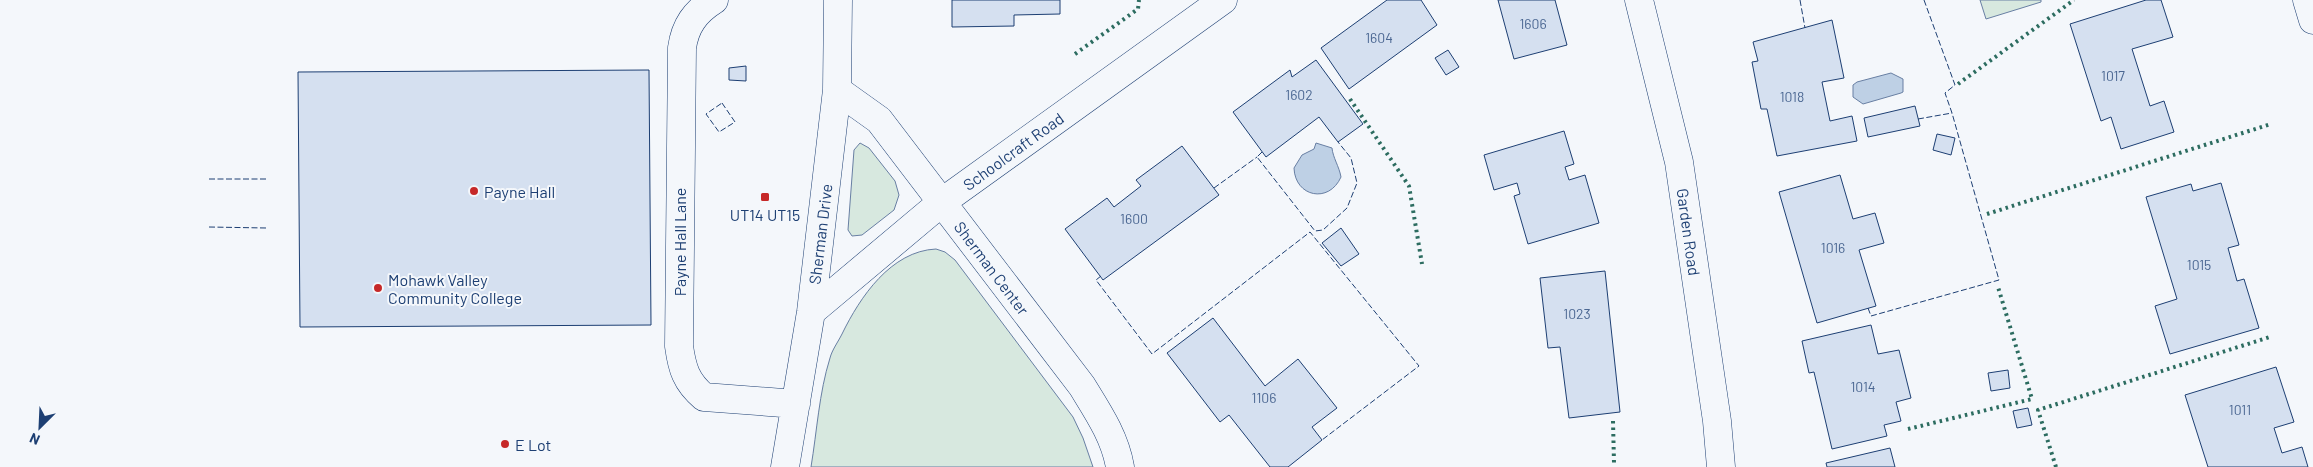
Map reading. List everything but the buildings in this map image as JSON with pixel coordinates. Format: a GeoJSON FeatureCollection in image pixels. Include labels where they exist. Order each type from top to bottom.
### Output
{"type":"FeatureCollection","features":[{"type":"Feature","properties":{"kind":"street","name":"Payne Hall Lane"},"geometry":{"type":"LineString","coordinates":[[714,0],[698,12],[688,24],[682,48],[679,346],[681,362],[685,375],[693,388],[704,397],[796,404]]}},
{"type":"Feature","properties":{"kind":"street","name":"Sherman Drive"},"geometry":{"type":"LineString","coordinates":[[785,467],[811,312],[837,90],[838,0]]}},
{"type":"Feature","properties":{"kind":"street","name":"Schoolcraft Road"},"geometry":{"type":"LineString","coordinates":[[811,312],[942,202],[1223,0]]}},
{"type":"Feature","properties":{"kind":"street","name":"Garden Road"},"geometry":{"type":"LineString","coordinates":[[1639,0],[1679,162],[1717,421],[1721,467]]}},
{"type":"Feature","properties":{"kind":"street"},"geometry":{"type":"LineString","coordinates":[[2307,0],[2313,20]]}},
{"type":"Feature","properties":{"kind":"street","name":"Sherman Center"},"geometry":{"type":"LineString","coordinates":[[837,90],[879,120],[1082,386],[1118,452],[1120,467]]}},
{"type":"Feature","properties":{"kind":"shaded area"},"geometry":{"type":"Polygon","coordinates":[[[1980,0],[2041,0],[2041,2],[1986,19],[1980,0]]]}},
{"type":"Feature","properties":{"kind":"shaded area"},"geometry":{"type":"Polygon","coordinates":[[[860,143],[869,148],[895,181],[899,195],[894,210],[862,235],[852,236],[848,230],[854,150],[860,143]]]}},
{"type":"Feature","properties":{"kind":"shaded area"},"geometry":{"type":"Polygon","coordinates":[[[936,249],[945,252],[955,260],[1073,417],[1093,467],[811,467],[826,371],[832,352],[849,320],[868,291],[891,267],[905,258],[920,252],[936,249]]]}},
{"type":"Feature","properties":{"kind":"water"},"geometry":{"type":"Polygon","coordinates":[[[1891,73],[1903,79],[1903,92],[1863,104],[1853,97],[1853,85],[1857,82],[1891,73]]]}},
{"type":"Feature","properties":{"kind":"water"},"geometry":{"type":"Polygon","coordinates":[[[1316,143],[1332,148],[1341,177],[1336,186],[1321,194],[1313,194],[1306,191],[1296,178],[1294,168],[1302,155],[1314,149],[1316,143]]]}},
{"type":"Feature","properties":{"kind":"hedge"},"geometry":{"type":"LineString","coordinates":[[1075,54],[1138,9],[1139,0]]}},
{"type":"Feature","properties":{"kind":"hedge"},"geometry":{"type":"LineString","coordinates":[[1958,84],[2074,0]]}},
{"type":"Feature","properties":{"kind":"hedge"},"geometry":{"type":"LineString","coordinates":[[1350,99],[1409,186],[1422,264]]}},
{"type":"Feature","properties":{"kind":"hedge"},"geometry":{"type":"LineString","coordinates":[[1987,214],[2271,124]]}},
{"type":"Feature","properties":{"kind":"hedge"},"geometry":{"type":"LineString","coordinates":[[1908,429],[2032,399],[1998,287]]}},
{"type":"Feature","properties":{"kind":"hedge"},"geometry":{"type":"LineString","coordinates":[[2056,467],[2038,410],[2270,337]]}},
{"type":"Feature","properties":{"kind":"hedge"},"geometry":{"type":"LineString","coordinates":[[1613,421],[1614,463]]}},
{"type":"Feature","properties":{"kind":"fence"},"geometry":{"type":"LineString","coordinates":[[1800,0],[1805,28]]}},
{"type":"Feature","properties":{"kind":"fence"},"geometry":{"type":"LineString","coordinates":[[1918,119],[1952,113],[1945,93],[1955,85],[1924,0]]}},
{"type":"Feature","properties":{"kind":"fence"},"geometry":{"type":"LineString","coordinates":[[722,103],[735,122],[719,132],[706,114],[722,103]]}},
{"type":"Feature","properties":{"kind":"fence"},"geometry":{"type":"LineString","coordinates":[[1868,308],[1871,316],[1999,280],[1952,113]]}},
{"type":"Feature","properties":{"kind":"fence"},"geometry":{"type":"LineString","coordinates":[[1262,152],[1257,157],[1315,231],[1323,230],[1347,208],[1357,183],[1351,158],[1338,142]]}},
{"type":"Feature","properties":{"kind":"fence"},"geometry":{"type":"LineString","coordinates":[[1214,188],[1257,157]]}},
{"type":"Feature","properties":{"kind":"fence"},"geometry":{"type":"LineString","coordinates":[[209,179],[266,179]]}},
{"type":"Feature","properties":{"kind":"fence"},"geometry":{"type":"LineString","coordinates":[[209,227],[266,228]]}},
{"type":"Feature","properties":{"kind":"fence"},"geometry":{"type":"LineString","coordinates":[[1101,276],[1096,280],[1152,354],[1310,232],[1419,366],[1322,440]]}},
{"type":"Feature","properties":{"kind":"place","name":"Payne Hall"},"geometry":{"type":"Point","coordinates":[474,191]}},
{"type":"Feature","properties":{"kind":"place","name":"UT14 UT15"},"geometry":{"type":"Point","coordinates":[765,197]}},
{"type":"Feature","properties":{"kind":"place","name":"Mohawk Valley Community College"},"geometry":{"type":"Point","coordinates":[378,288]}},
{"type":"Feature","properties":{"kind":"place","name":"E Lot"},"geometry":{"type":"Point","coordinates":[505,444]}}]}
